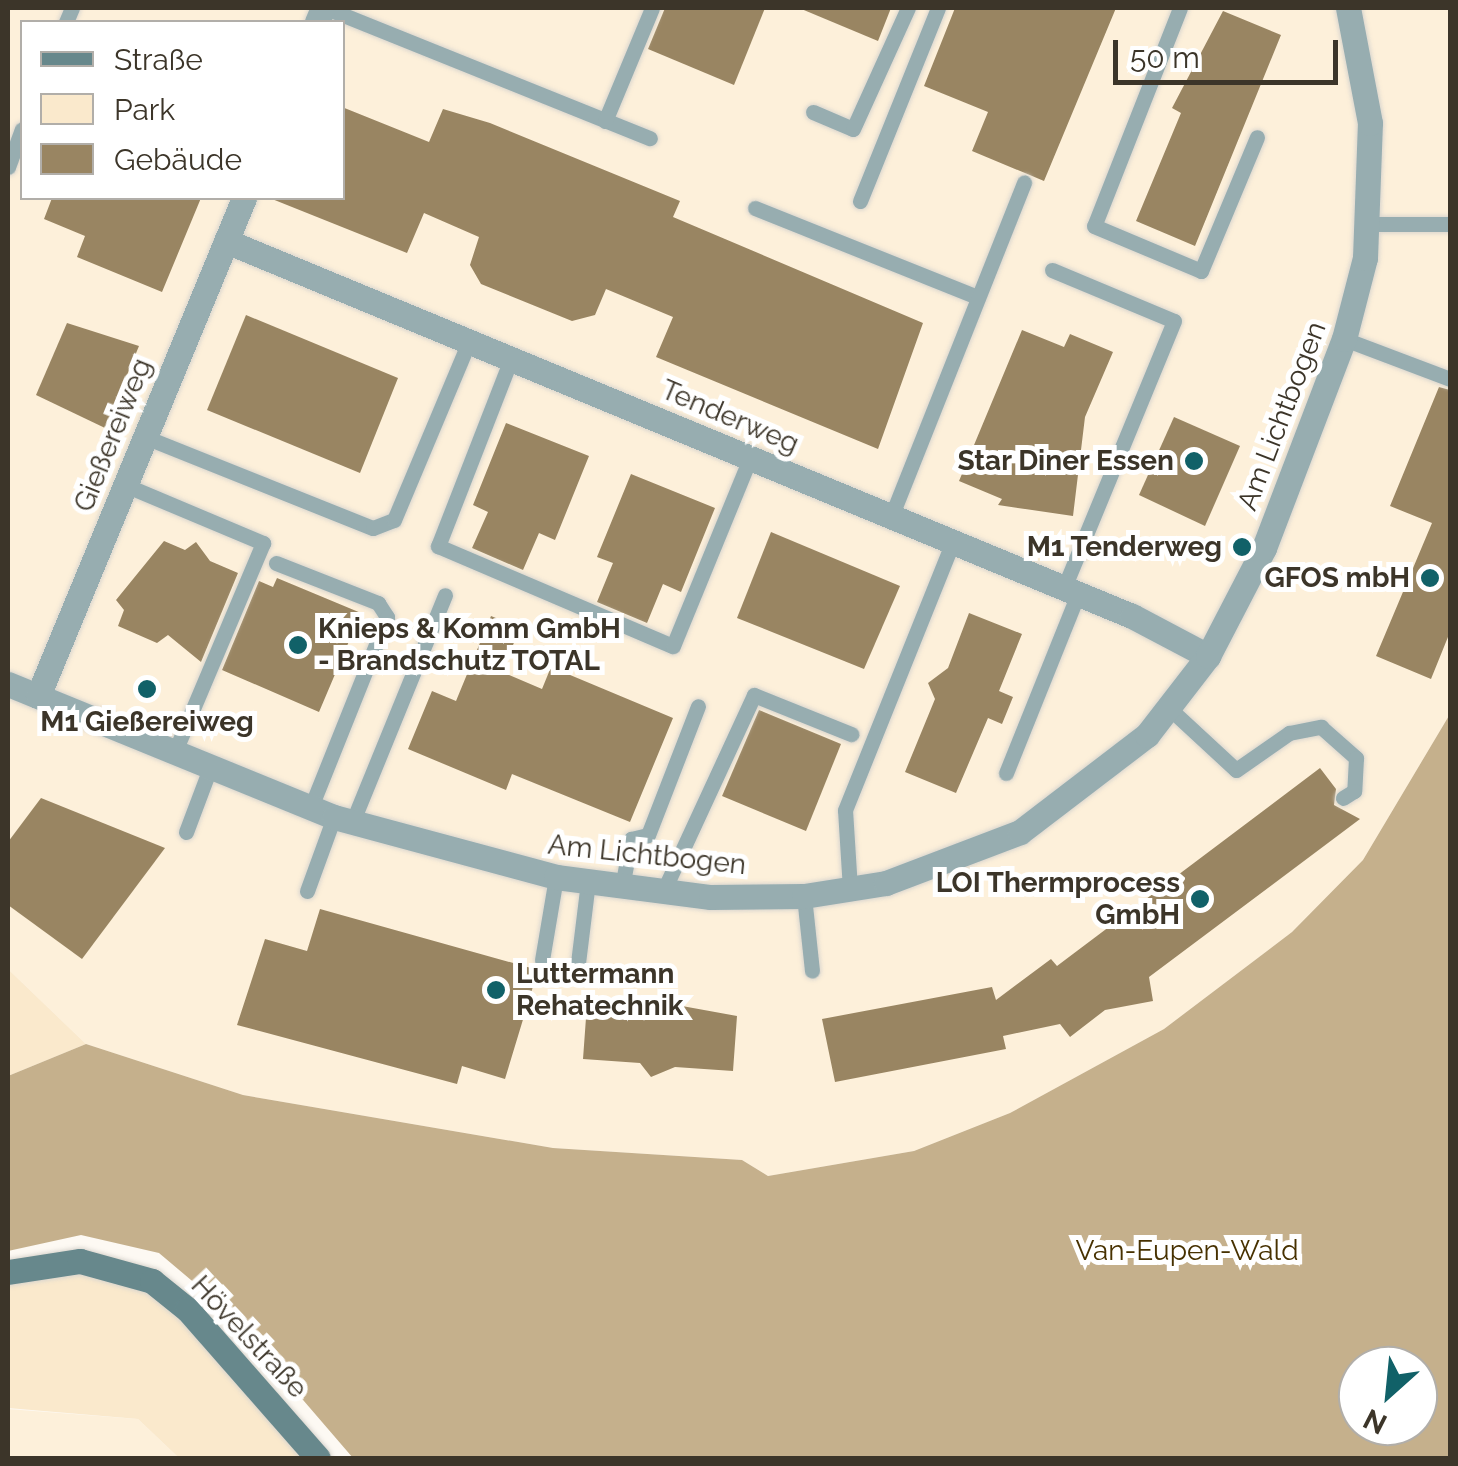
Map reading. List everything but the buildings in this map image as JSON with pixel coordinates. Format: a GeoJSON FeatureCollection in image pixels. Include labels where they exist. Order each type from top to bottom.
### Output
{"type":"FeatureCollection","features":[{"type":"Feature","properties":{"kind":"main road","name":"Hövelstraße"},"geometry":{"type":"LineString","coordinates":[[8,1272],[80,1261],[152,1281],[188,1308],[318,1458]]}},
{"type":"Feature","properties":{"kind":"street","name":"Am Lichtbogen"},"geometry":{"type":"LineString","coordinates":[[8,684],[332,816],[556,877],[622,887],[804,896],[850,889],[1020,832],[1104,774],[1169,708],[1208,656],[1260,557],[1344,339],[1370,224],[1366,81],[1348,8]]}},
{"type":"Feature","properties":{"kind":"street","name":"Gießereiweg"},"geometry":{"type":"LineString","coordinates":[[38,696],[243,200]]}},
{"type":"Feature","properties":{"kind":"street","name":"Tenderweg"},"geometry":{"type":"LineString","coordinates":[[226,241],[1071,591],[1208,656]]}},
{"type":"Feature","properties":{"kind":"lane"},"geometry":{"type":"LineString","coordinates":[[325,8],[650,138]]}},
{"type":"Feature","properties":{"kind":"lane"},"geometry":{"type":"LineString","coordinates":[[606,121],[652,8]]}},
{"type":"Feature","properties":{"kind":"lane"},"geometry":{"type":"LineString","coordinates":[[813,112],[853,128],[908,8]]}},
{"type":"Feature","properties":{"kind":"lane"},"geometry":{"type":"LineString","coordinates":[[860,200],[938,8]]}},
{"type":"Feature","properties":{"kind":"lane"},"geometry":{"type":"LineString","coordinates":[[1180,8],[1094,226],[1201,271],[1257,138]]}},
{"type":"Feature","properties":{"kind":"lane"},"geometry":{"type":"LineString","coordinates":[[8,166],[20,135]]}},
{"type":"Feature","properties":{"kind":"lane"},"geometry":{"type":"LineString","coordinates":[[891,517],[1024,183]]}},
{"type":"Feature","properties":{"kind":"lane"},"geometry":{"type":"LineString","coordinates":[[755,208],[978,297]]}},
{"type":"Feature","properties":{"kind":"lane"},"geometry":{"type":"LineString","coordinates":[[1370,224],[1450,224]]}},
{"type":"Feature","properties":{"kind":"lane"},"geometry":{"type":"LineString","coordinates":[[1006,772],[1174,321],[1052,270]]}},
{"type":"Feature","properties":{"kind":"lane"},"geometry":{"type":"LineString","coordinates":[[1344,339],[1450,380]]}},
{"type":"Feature","properties":{"kind":"lane"},"geometry":{"type":"LineString","coordinates":[[145,437],[373,528],[394,520],[468,342]]}},
{"type":"Feature","properties":{"kind":"lane"},"geometry":{"type":"LineString","coordinates":[[511,359],[438,546],[673,646],[750,458]]}},
{"type":"Feature","properties":{"kind":"lane"},"geometry":{"type":"LineString","coordinates":[[125,485],[263,543],[174,754]]}},
{"type":"Feature","properties":{"kind":"lane"},"geometry":{"type":"LineString","coordinates":[[850,889],[845,810],[953,542]]}},
{"type":"Feature","properties":{"kind":"lane"},"geometry":{"type":"LineString","coordinates":[[276,563],[378,603],[387,617],[307,892]]}},
{"type":"Feature","properties":{"kind":"lane"},"geometry":{"type":"LineString","coordinates":[[332,816],[445,595]]}},
{"type":"Feature","properties":{"kind":"lane"},"geometry":{"type":"LineString","coordinates":[[663,892],[754,694],[851,734]]}},
{"type":"Feature","properties":{"kind":"lane"},"geometry":{"type":"LineString","coordinates":[[622,887],[631,840],[648,835],[698,706]]}},
{"type":"Feature","properties":{"kind":"lane"},"geometry":{"type":"LineString","coordinates":[[1169,708],[1236,770],[1289,733],[1321,727],[1356,758],[1354,791],[1343,798]]}},
{"type":"Feature","properties":{"kind":"lane"},"geometry":{"type":"LineString","coordinates":[[186,832],[210,768]]}},
{"type":"Feature","properties":{"kind":"lane"},"geometry":{"type":"LineString","coordinates":[[542,960],[556,877]]}},
{"type":"Feature","properties":{"kind":"lane"},"geometry":{"type":"LineString","coordinates":[[578,962],[588,882]]}},
{"type":"Feature","properties":{"kind":"lane"},"geometry":{"type":"LineString","coordinates":[[804,896],[812,971]]}},
{"type":"Feature","properties":{"kind":"shaded area"},"geometry":{"type":"Polygon","coordinates":[[[8,8],[1450,8],[1450,714],[1363,860],[1292,932],[1164,1029],[1010,1113],[914,1151],[768,1176],[742,1160],[553,1148],[243,1095],[86,1044],[8,969],[8,8]]]}},
{"type":"Feature","properties":{"kind":"shaded area"},"geometry":{"type":"Polygon","coordinates":[[[8,1409],[138,1419],[179,1458],[8,1458],[8,1409]]]}},
{"type":"Feature","properties":{"kind":"green space","name":"Van-Eupen-Wald"},"geometry":{"type":"Polygon","coordinates":[[[1450,714],[1450,1458],[353,1458],[223,1307],[159,1253],[81,1235],[8,1251],[8,1076],[86,1044],[243,1095],[553,1148],[742,1160],[768,1176],[914,1151],[1010,1113],[1164,1029],[1292,932],[1363,860],[1450,714]]]}},
{"type":"Feature","properties":{"kind":"green space"},"geometry":{"type":"Polygon","coordinates":[[[8,969],[86,1044],[8,1076],[8,969]]]}},
{"type":"Feature","properties":{"kind":"green space"},"geometry":{"type":"Polygon","coordinates":[[[81,1266],[150,1286],[312,1458],[179,1458],[138,1419],[8,1408],[8,1278],[81,1266]]]}},
{"type":"Feature","properties":{"kind":"place","name":"Star Diner Essen"},"geometry":{"type":"Point","coordinates":[1194,461]}},
{"type":"Feature","properties":{"kind":"place","name":"M1 Tenderweg"},"geometry":{"type":"Point","coordinates":[1242,547]}},
{"type":"Feature","properties":{"kind":"place","name":"GFOS mbH"},"geometry":{"type":"Point","coordinates":[1430,578]}},
{"type":"Feature","properties":{"kind":"place","name":"Knieps & Komm GmbH - Brandschutz TOTAL"},"geometry":{"type":"Point","coordinates":[298,645]}},
{"type":"Feature","properties":{"kind":"place","name":"M1 Gießereiweg"},"geometry":{"type":"Point","coordinates":[147,689]}},
{"type":"Feature","properties":{"kind":"place","name":"LOI Thermprocess GmbH"},"geometry":{"type":"Point","coordinates":[1200,899]}},
{"type":"Feature","properties":{"kind":"place","name":"Luttermann Rehatechnik"},"geometry":{"type":"Point","coordinates":[496,990]}}]}
